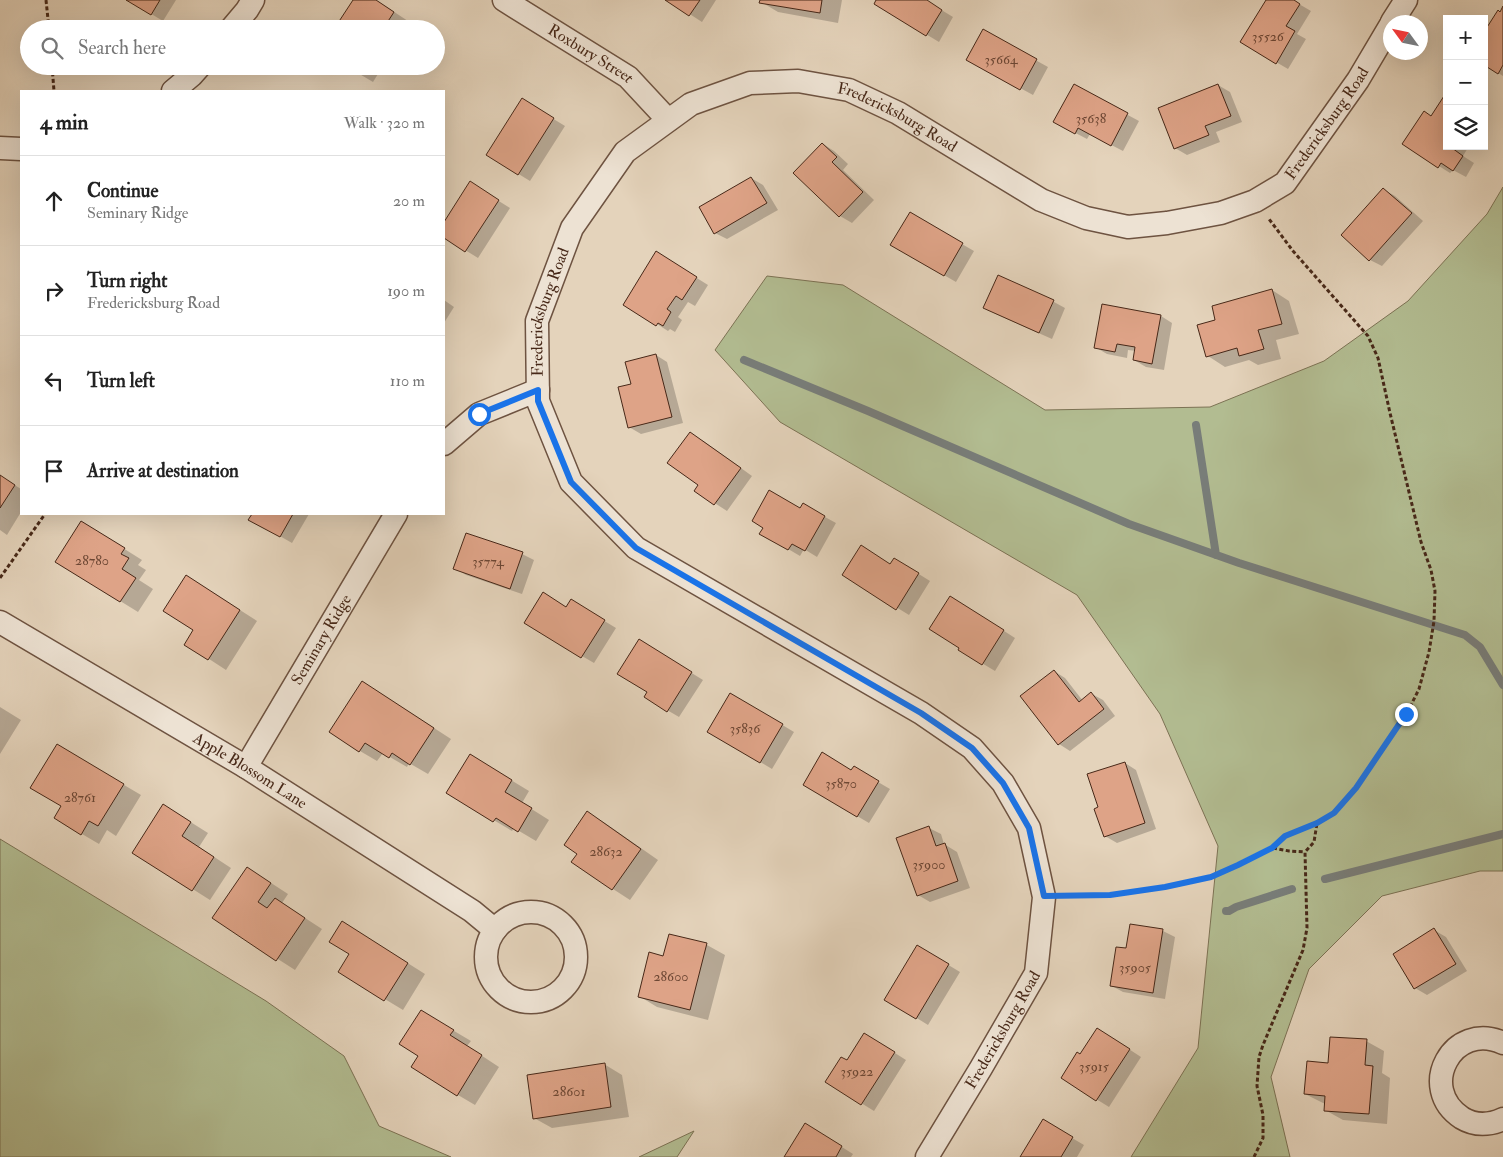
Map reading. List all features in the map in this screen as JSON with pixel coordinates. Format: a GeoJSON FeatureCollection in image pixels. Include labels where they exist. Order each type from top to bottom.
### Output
{"type":"FeatureCollection","features":[{"type":"Feature","properties":{"kind":"street"},"geometry":{"type":"LineString","coordinates":[[239,20],[253,0]]}},
{"type":"Feature","properties":{"kind":"street","name":"Roxbury Street"},"geometry":{"type":"LineString","coordinates":[[504,0],[628,77],[668,120]]}},
{"type":"Feature","properties":{"kind":"street"},"geometry":{"type":"LineString","coordinates":[[1396,15],[1406,0]]}},
{"type":"Feature","properties":{"kind":"street","name":"Fredericksburg Road"},"geometry":{"type":"LineString","coordinates":[[927,1157],[1036,973],[1044,896],[1029,828],[1003,783],[972,748],[921,713],[636,548],[571,482],[538,401],[537,321],[572,228],[624,152],[691,104],[750,83],[798,81],[849,90],[898,113],[1040,200],[1086,218],[1128,227],[1167,223],[1220,213],[1255,201],[1285,182],[1358,80],[1383,38]]}},
{"type":"Feature","properties":{"kind":"street"},"geometry":{"type":"LineString","coordinates":[[174,90],[192,75]]}},
{"type":"Feature","properties":{"kind":"street"},"geometry":{"type":"LineString","coordinates":[[0,148],[20,149]]}},
{"type":"Feature","properties":{"kind":"street"},"geometry":{"type":"LineString","coordinates":[[445,443],[479,414],[538,390]]}},
{"type":"Feature","properties":{"kind":"street","name":"Seminary Ridge"},"geometry":{"type":"LineString","coordinates":[[246,767],[395,515]]}},
{"type":"Feature","properties":{"kind":"street","name":"Apple Blossom Lane"},"geometry":{"type":"LineString","coordinates":[[0,622],[246,767],[472,911],[495,930]]}},
{"type":"Feature","properties":{"kind":"street"},"geometry":{"type":"LineString","coordinates":[[1503,1043],[1494,1039],[1480,1038],[1465,1042],[1453,1050],[1445,1062],[1440,1077],[1441,1090],[1446,1103],[1455,1114],[1467,1121],[1480,1124],[1494,1123],[1503,1119]]}},
{"type":"Feature","properties":{"kind":"path"},"geometry":{"type":"LineString","coordinates":[[46,0],[48,20]]}},
{"type":"Feature","properties":{"kind":"path"},"geometry":{"type":"LineString","coordinates":[[53,75],[54,90]]}},
{"type":"Feature","properties":{"kind":"path"},"geometry":{"type":"LineString","coordinates":[[1044,896],[1110,895],[1165,887],[1211,877],[1272,848],[1285,836],[1317,823],[1334,813],[1356,788],[1406,714],[1419,689],[1429,652],[1434,621],[1435,591],[1431,570],[1416,524],[1378,358],[1368,336],[1293,252],[1255,201]]}},
{"type":"Feature","properties":{"kind":"path"},"geometry":{"type":"LineString","coordinates":[[0,578],[44,515]]}},
{"type":"Feature","properties":{"kind":"path"},"geometry":{"type":"LineString","coordinates":[[1254,1157],[1263,1138],[1264,1115],[1257,1086],[1259,1057],[1303,950],[1307,928],[1305,852],[1314,842],[1317,823]]}},
{"type":"Feature","properties":{"kind":"path"},"geometry":{"type":"LineString","coordinates":[[1272,848],[1305,852]]}},
{"type":"Feature","properties":{"kind":"green space"},"geometry":{"type":"Polygon","coordinates":[[[1503,187],[1503,871],[1480,871],[1382,896],[1309,969],[1271,1077],[1290,1157],[1131,1157],[1198,1048],[1218,846],[1160,714],[1077,595],[780,422],[715,350],[767,276],[843,285],[1045,410],[1210,407],[1324,361],[1408,301],[1487,214],[1503,187]]]}},
{"type":"Feature","properties":{"kind":"green space"},"geometry":{"type":"Polygon","coordinates":[[[0,839],[266,1001],[344,1056],[379,1126],[451,1157],[0,1157],[0,839]]]}},
{"type":"Feature","properties":{"kind":"green space"},"geometry":{"type":"Polygon","coordinates":[[[694,1131],[677,1157],[639,1157],[694,1131]]]}},
{"type":"Feature","properties":{"kind":"building"},"geometry":{"type":"Polygon","coordinates":[[[126,0],[160,0],[151,15],[126,0]]]}},
{"type":"Feature","properties":{"kind":"building"},"geometry":{"type":"Polygon","coordinates":[[[353,0],[376,0],[394,12],[389,20],[340,20],[353,0]]]}},
{"type":"Feature","properties":{"kind":"building"},"geometry":{"type":"Polygon","coordinates":[[[665,0],[700,0],[689,16],[665,0]]]}},
{"type":"Feature","properties":{"kind":"building"},"geometry":{"type":"Polygon","coordinates":[[[760,0],[822,0],[820,13],[759,3],[760,0]]]}},
{"type":"Feature","properties":{"kind":"building"},"geometry":{"type":"Polygon","coordinates":[[[876,0],[927,0],[942,10],[926,36],[874,4],[876,0]]]}},
{"type":"Feature","properties":{"kind":"building"},"geometry":{"type":"Polygon","coordinates":[[[1266,0],[1294,0],[1300,4],[1286,26],[1295,31],[1276,64],[1240,42],[1266,0]]]}},
{"type":"Feature","properties":{"kind":"building"},"geometry":{"type":"Polygon","coordinates":[[[1503,6],[1503,65],[1498,74],[1488,68],[1488,26],[1498,10],[1500,12],[1503,6]]]}},
{"type":"Feature","properties":{"kind":"building"},"geometry":{"type":"Polygon","coordinates":[[[983,29],[1037,59],[1020,90],[966,60],[983,29]]]}},
{"type":"Feature","properties":{"kind":"building"},"geometry":{"type":"Polygon","coordinates":[[[1074,84],[1128,113],[1111,146],[1078,128],[1075,134],[1053,122],[1074,84]]]}},
{"type":"Feature","properties":{"kind":"building"},"geometry":{"type":"Polygon","coordinates":[[[1218,84],[1231,116],[1205,126],[1209,135],[1174,149],[1158,108],[1218,84]]]}},
{"type":"Feature","properties":{"kind":"building"},"geometry":{"type":"Polygon","coordinates":[[[522,98],[554,118],[518,175],[486,155],[522,98]]]}},
{"type":"Feature","properties":{"kind":"building"},"geometry":{"type":"Polygon","coordinates":[[[1443,98],[1443,150],[1455,150],[1463,156],[1453,171],[1441,163],[1438,168],[1402,144],[1424,111],[1431,116],[1443,98]]]}},
{"type":"Feature","properties":{"kind":"building"},"geometry":{"type":"Polygon","coordinates":[[[822,143],[837,157],[832,162],[863,192],[839,217],[793,173],[822,143]]]}},
{"type":"Feature","properties":{"kind":"building"},"geometry":{"type":"Polygon","coordinates":[[[751,177],[767,203],[714,234],[699,207],[751,177]]]}},
{"type":"Feature","properties":{"kind":"building"},"geometry":{"type":"Polygon","coordinates":[[[470,181],[499,200],[465,252],[445,239],[445,220],[470,181]]]}},
{"type":"Feature","properties":{"kind":"building"},"geometry":{"type":"Polygon","coordinates":[[[1383,188],[1412,213],[1369,261],[1341,235],[1383,188]]]}},
{"type":"Feature","properties":{"kind":"building"},"geometry":{"type":"Polygon","coordinates":[[[910,212],[963,243],[944,276],[890,245],[910,212]]]}},
{"type":"Feature","properties":{"kind":"building"},"geometry":{"type":"Polygon","coordinates":[[[656,251],[697,277],[682,300],[676,296],[667,309],[671,312],[663,326],[658,323],[656,326],[623,305],[656,251]]]}},
{"type":"Feature","properties":{"kind":"building"},"geometry":{"type":"Polygon","coordinates":[[[998,275],[1054,300],[1039,333],[983,308],[998,275]]]}},
{"type":"Feature","properties":{"kind":"building"},"geometry":{"type":"Polygon","coordinates":[[[1272,289],[1282,324],[1258,330],[1264,349],[1239,356],[1237,348],[1206,357],[1197,325],[1215,320],[1212,306],[1272,289]]]}},
{"type":"Feature","properties":{"kind":"building"},"geometry":{"type":"Polygon","coordinates":[[[1102,304],[1161,315],[1152,364],[1133,360],[1135,347],[1117,344],[1115,352],[1094,348],[1102,304]]]}},
{"type":"Feature","properties":{"kind":"building"},"geometry":{"type":"Polygon","coordinates":[[[656,354],[672,417],[628,428],[618,387],[631,384],[625,362],[656,354]]]}},
{"type":"Feature","properties":{"kind":"building"},"geometry":{"type":"Polygon","coordinates":[[[690,432],[741,468],[714,505],[694,491],[698,485],[667,463],[690,432]]]}},
{"type":"Feature","properties":{"kind":"building"},"geometry":{"type":"Polygon","coordinates":[[[0,475],[15,485],[0,508],[0,475]]]}},
{"type":"Feature","properties":{"kind":"building"},"geometry":{"type":"Polygon","coordinates":[[[769,490],[800,508],[803,503],[825,516],[805,551],[792,544],[788,550],[759,534],[763,528],[752,521],[769,490]]]}},
{"type":"Feature","properties":{"kind":"building"},"geometry":{"type":"Polygon","coordinates":[[[251,515],[292,515],[280,537],[248,520],[251,515]]]}},
{"type":"Feature","properties":{"kind":"building"},"geometry":{"type":"Polygon","coordinates":[[[81,521],[125,548],[121,554],[129,558],[122,569],[136,578],[120,602],[55,562],[81,521]]]}},
{"type":"Feature","properties":{"kind":"building"},"geometry":{"type":"Polygon","coordinates":[[[466,533],[523,552],[510,589],[453,569],[466,533]]]}},
{"type":"Feature","properties":{"kind":"building"},"geometry":{"type":"Polygon","coordinates":[[[861,545],[890,564],[894,558],[919,573],[896,610],[842,575],[861,545]]]}},
{"type":"Feature","properties":{"kind":"building"},"geometry":{"type":"Polygon","coordinates":[[[186,575],[240,610],[208,660],[184,645],[193,630],[163,611],[186,575]]]}},
{"type":"Feature","properties":{"kind":"building"},"geometry":{"type":"Polygon","coordinates":[[[543,592],[566,607],[571,599],[605,620],[581,658],[524,623],[543,592]]]}},
{"type":"Feature","properties":{"kind":"building"},"geometry":{"type":"Polygon","coordinates":[[[950,596],[1004,630],[982,665],[929,629],[950,596]]]}},
{"type":"Feature","properties":{"kind":"building"},"geometry":{"type":"Polygon","coordinates":[[[639,639],[692,672],[667,712],[644,697],[647,692],[617,674],[639,639]]]}},
{"type":"Feature","properties":{"kind":"building"},"geometry":{"type":"Polygon","coordinates":[[[1054,670],[1079,702],[1091,692],[1104,709],[1058,745],[1020,696],[1054,670]]]}},
{"type":"Feature","properties":{"kind":"building"},"geometry":{"type":"Polygon","coordinates":[[[362,681],[434,728],[410,765],[392,753],[389,758],[365,743],[359,752],[329,732],[362,681]]]}},
{"type":"Feature","properties":{"kind":"building"},"geometry":{"type":"Polygon","coordinates":[[[730,693],[783,724],[760,763],[707,732],[730,693]]]}},
{"type":"Feature","properties":{"kind":"building"},"geometry":{"type":"Polygon","coordinates":[[[57,744],[124,784],[98,826],[89,821],[81,835],[54,818],[61,806],[30,788],[57,744]]]}},
{"type":"Feature","properties":{"kind":"building"},"geometry":{"type":"Polygon","coordinates":[[[822,752],[851,770],[854,766],[879,781],[857,817],[803,785],[822,752]]]}},
{"type":"Feature","properties":{"kind":"building"},"geometry":{"type":"Polygon","coordinates":[[[470,754],[512,780],[505,792],[532,808],[518,832],[496,818],[493,822],[446,793],[470,754]]]}},
{"type":"Feature","properties":{"kind":"building"},"geometry":{"type":"Polygon","coordinates":[[[1125,762],[1145,823],[1104,837],[1094,809],[1098,807],[1087,774],[1125,762]]]}},
{"type":"Feature","properties":{"kind":"building"},"geometry":{"type":"Polygon","coordinates":[[[163,804],[191,822],[182,836],[214,857],[192,891],[132,853],[163,804]]]}},
{"type":"Feature","properties":{"kind":"building"},"geometry":{"type":"Polygon","coordinates":[[[587,811],[641,849],[612,890],[571,862],[577,854],[564,845],[587,811]]]}},
{"type":"Feature","properties":{"kind":"building"},"geometry":{"type":"Polygon","coordinates":[[[929,826],[936,846],[945,843],[958,881],[917,896],[896,838],[929,826]]]}},
{"type":"Feature","properties":{"kind":"building"},"geometry":{"type":"Polygon","coordinates":[[[247,867],[271,883],[258,902],[267,908],[275,898],[305,918],[276,961],[212,918],[247,867]]]}},
{"type":"Feature","properties":{"kind":"building"},"geometry":{"type":"Polygon","coordinates":[[[342,921],[408,963],[384,1001],[338,972],[349,954],[329,942],[342,921]]]}},
{"type":"Feature","properties":{"kind":"building"},"geometry":{"type":"Polygon","coordinates":[[[1130,924],[1163,929],[1153,993],[1110,986],[1116,947],[1126,948],[1130,924]]]}},
{"type":"Feature","properties":{"kind":"building"},"geometry":{"type":"Polygon","coordinates":[[[1434,928],[1456,964],[1414,989],[1393,954],[1434,928]]]}},
{"type":"Feature","properties":{"kind":"building"},"geometry":{"type":"Polygon","coordinates":[[[669,934],[707,943],[690,1010],[638,997],[649,952],[663,956],[669,934]]]}},
{"type":"Feature","properties":{"kind":"building"},"geometry":{"type":"Polygon","coordinates":[[[917,945],[949,964],[916,1019],[884,1000],[917,945]]]}},
{"type":"Feature","properties":{"kind":"building"},"geometry":{"type":"Polygon","coordinates":[[[421,1010],[454,1030],[450,1035],[482,1055],[457,1096],[411,1067],[418,1056],[399,1044],[421,1010]]]}},
{"type":"Feature","properties":{"kind":"building"},"geometry":{"type":"Polygon","coordinates":[[[1097,1028],[1130,1049],[1096,1101],[1061,1078],[1077,1052],[1080,1054],[1097,1028]]]}},
{"type":"Feature","properties":{"kind":"building"},"geometry":{"type":"Polygon","coordinates":[[[864,1033],[895,1052],[861,1105],[825,1082],[841,1057],[847,1060],[864,1033]]]}},
{"type":"Feature","properties":{"kind":"building"},"geometry":{"type":"Polygon","coordinates":[[[1330,1037],[1367,1039],[1365,1065],[1373,1066],[1369,1114],[1324,1111],[1325,1096],[1304,1094],[1307,1061],[1328,1063],[1330,1037]]]}},
{"type":"Feature","properties":{"kind":"building"},"geometry":{"type":"Polygon","coordinates":[[[605,1063],[611,1107],[533,1119],[527,1075],[605,1063]]]}},
{"type":"Feature","properties":{"kind":"building"},"geometry":{"type":"Polygon","coordinates":[[[1043,1119],[1073,1137],[1061,1157],[1020,1157],[1043,1119]]]}},
{"type":"Feature","properties":{"kind":"building"},"geometry":{"type":"Polygon","coordinates":[[[805,1123],[842,1146],[836,1157],[784,1157],[805,1123]]]}},
{"type":"Feature","properties":{"kind":"waterway"},"geometry":{"type":"LineString","coordinates":[[744,360],[868,411],[1129,524],[1239,563],[1465,635],[1480,647],[1503,685]]}},
{"type":"Feature","properties":{"kind":"waterway"},"geometry":{"type":"LineString","coordinates":[[1196,425],[1216,555]]}},
{"type":"Feature","properties":{"kind":"waterway"},"geometry":{"type":"LineString","coordinates":[[1325,879],[1503,834]]}},
{"type":"Feature","properties":{"kind":"waterway"},"geometry":{"type":"LineString","coordinates":[[1226,911],[1292,889]]}},
{"type":"Feature","properties":{"kind":"route"},"geometry":{"type":"LineString","coordinates":[[479,414],[538,390],[538,401],[571,482],[636,548],[921,713],[972,748],[1003,783],[1029,828],[1044,896],[1110,895],[1165,887],[1211,877],[1272,848],[1285,836],[1317,823],[1334,813],[1356,788],[1406,714]]}}]}
